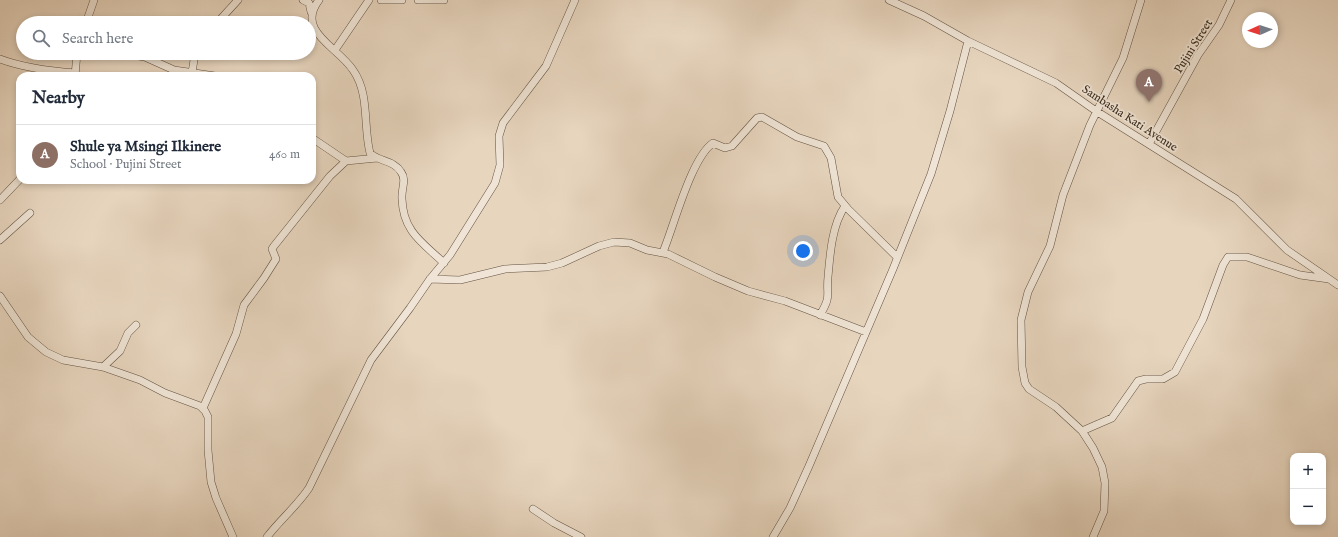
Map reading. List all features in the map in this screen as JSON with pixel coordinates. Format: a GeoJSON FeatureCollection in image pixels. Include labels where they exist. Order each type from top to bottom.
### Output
{"type":"FeatureCollection","features":[{"type":"Feature","properties":{"kind":"street"},"geometry":{"type":"LineString","coordinates":[[88,16],[94,0]]}},
{"type":"Feature","properties":{"kind":"street"},"geometry":{"type":"LineString","coordinates":[[223,16],[238,0]]}},
{"type":"Feature","properties":{"kind":"street"},"geometry":{"type":"LineString","coordinates":[[303,0],[309,3],[312,12]]}},
{"type":"Feature","properties":{"kind":"street"},"geometry":{"type":"LineString","coordinates":[[311,16],[319,0]]}},
{"type":"Feature","properties":{"kind":"street"},"geometry":{"type":"LineString","coordinates":[[335,50],[369,0]]}},
{"type":"Feature","properties":{"kind":"street"},"geometry":{"type":"LineString","coordinates":[[381,0],[402,0]]}},
{"type":"Feature","properties":{"kind":"street"},"geometry":{"type":"LineString","coordinates":[[418,0],[444,0]]}},
{"type":"Feature","properties":{"kind":"street"},"geometry":{"type":"LineString","coordinates":[[267,537],[284,516],[298,504],[310,488],[371,360],[430,279],[444,264],[497,178],[500,165],[499,136],[503,123],[546,66],[575,0]]}},
{"type":"Feature","properties":{"kind":"street","name":"Sambasha Kati Avenue"},"geometry":{"type":"LineString","coordinates":[[889,0],[924,16],[968,41],[1051,80],[1096,112],[1236,199],[1287,250],[1338,285]]}},
{"type":"Feature","properties":{"kind":"street"},"geometry":{"type":"LineString","coordinates":[[1093,537],[1104,511],[1105,483],[1098,457],[1082,431],[1056,408],[1029,389],[1025,383],[1022,367],[1021,320],[1028,292],[1050,246],[1063,195],[1096,112],[1117,74],[1141,0]]}},
{"type":"Feature","properties":{"kind":"street","name":"Pujini Street"},"geometry":{"type":"LineString","coordinates":[[1149,144],[1198,55],[1219,25],[1231,0]]}},
{"type":"Feature","properties":{"kind":"street"},"geometry":{"type":"LineString","coordinates":[[316,32],[346,60],[358,77],[363,99],[370,153],[377,158],[394,165],[401,171],[404,178],[402,206],[409,228],[444,264]]}},
{"type":"Feature","properties":{"kind":"street"},"geometry":{"type":"LineString","coordinates":[[773,537],[790,508],[809,466],[931,174],[950,111],[968,41]]}},
{"type":"Feature","properties":{"kind":"street"},"geometry":{"type":"LineString","coordinates":[[0,59],[18,66],[56,72]]}},
{"type":"Feature","properties":{"kind":"street"},"geometry":{"type":"LineString","coordinates":[[75,72],[76,60]]}},
{"type":"Feature","properties":{"kind":"street"},"geometry":{"type":"LineString","coordinates":[[152,60],[174,70],[186,72]]}},
{"type":"Feature","properties":{"kind":"street"},"geometry":{"type":"LineString","coordinates":[[192,72],[194,60]]}},
{"type":"Feature","properties":{"kind":"street"},"geometry":{"type":"LineString","coordinates":[[663,252],[690,178],[707,148],[713,143],[725,148],[732,146],[758,117],[762,117],[777,124],[797,137],[824,146],[831,158],[836,191],[845,206],[897,257]]}},
{"type":"Feature","properties":{"kind":"street"},"geometry":{"type":"LineString","coordinates":[[316,141],[346,160],[377,158]]}},
{"type":"Feature","properties":{"kind":"street"},"geometry":{"type":"LineString","coordinates":[[203,408],[236,334],[244,305],[276,259],[272,249],[330,176],[346,160]]}},
{"type":"Feature","properties":{"kind":"street"},"geometry":{"type":"LineString","coordinates":[[0,200],[16,183]]}},
{"type":"Feature","properties":{"kind":"street"},"geometry":{"type":"LineString","coordinates":[[820,315],[829,296],[828,278],[832,248],[839,214],[845,206]]}},
{"type":"Feature","properties":{"kind":"street"},"geometry":{"type":"LineString","coordinates":[[0,240],[30,213]]}},
{"type":"Feature","properties":{"kind":"street"},"geometry":{"type":"LineString","coordinates":[[430,279],[460,280],[506,269],[546,267],[562,263],[599,246],[614,242],[630,243],[647,250],[663,252],[748,291],[785,301],[866,332]]}},
{"type":"Feature","properties":{"kind":"street"},"geometry":{"type":"LineString","coordinates":[[1082,431],[1112,418],[1138,381],[1167,378],[1175,372],[1209,306],[1223,265],[1228,257],[1247,257],[1300,275],[1329,279]]}},
{"type":"Feature","properties":{"kind":"street"},"geometry":{"type":"LineString","coordinates":[[0,296],[25,333],[46,352],[63,360],[103,367],[140,380],[165,393],[203,408],[208,416],[208,450],[211,482],[216,498],[233,537]]}},
{"type":"Feature","properties":{"kind":"street"},"geometry":{"type":"LineString","coordinates":[[103,367],[120,351],[128,333],[136,325]]}},
{"type":"Feature","properties":{"kind":"street"},"geometry":{"type":"LineString","coordinates":[[533,509],[554,523],[581,537]]}},
{"type":"Feature","properties":{"kind":"place","name":"Shule ya Msingi Ilkinere"},"geometry":{"type":"Point","coordinates":[1149,102]}}]}
